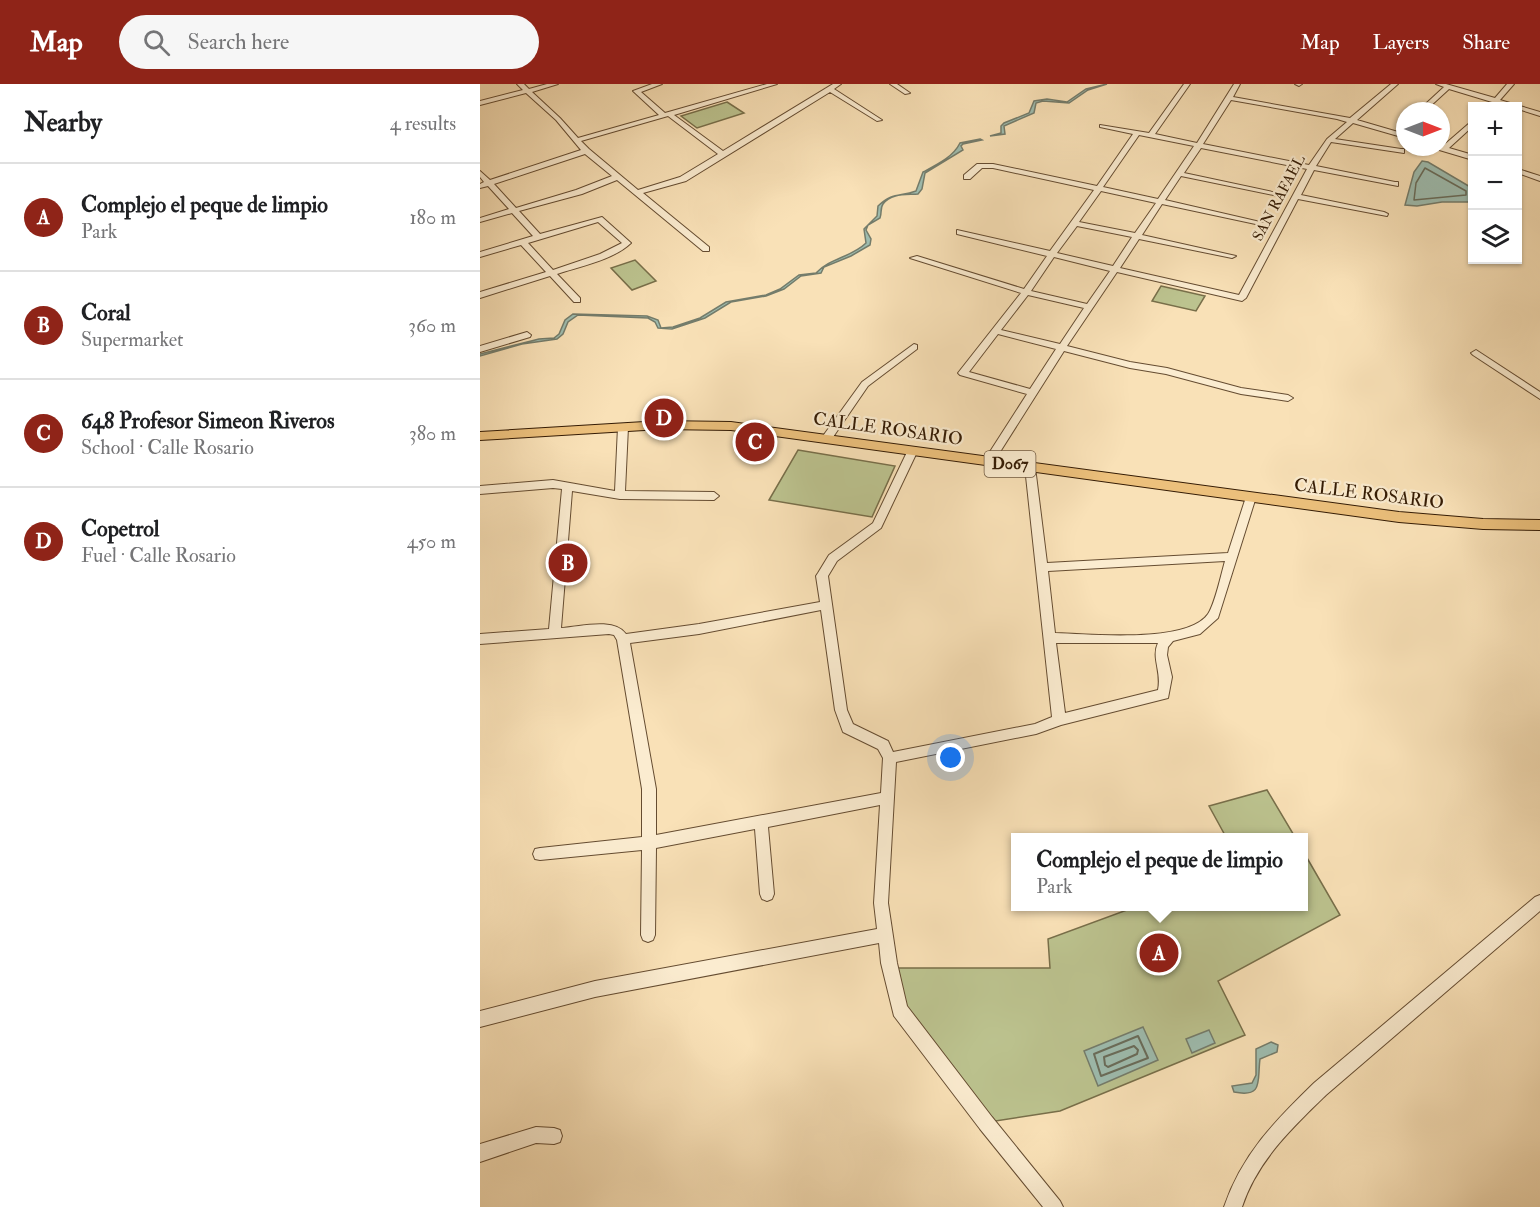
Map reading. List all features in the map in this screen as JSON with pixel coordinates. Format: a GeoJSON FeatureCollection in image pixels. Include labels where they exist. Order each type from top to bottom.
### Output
{"type":"FeatureCollection","features":[{"type":"Feature","properties":{"kind":"main road","name":"CALLE ROSARIO"},"geometry":{"type":"LineString","coordinates":[[480,436],[623,427],[713,425],[826,438],[1437,521],[1540,525]]}},
{"type":"Feature","properties":{"kind":"street"},"geometry":{"type":"LineString","coordinates":[[520,84],[586,150],[636,194],[706,249]]}},
{"type":"Feature","properties":{"kind":"street"},"geometry":{"type":"LineString","coordinates":[[480,104],[555,84]]}},
{"type":"Feature","properties":{"kind":"street"},"geometry":{"type":"LineString","coordinates":[[659,84],[636,91],[723,155]]}},
{"type":"Feature","properties":{"kind":"street"},"geometry":{"type":"LineString","coordinates":[[578,140],[774,84]]}},
{"type":"Feature","properties":{"kind":"street"},"geometry":{"type":"LineString","coordinates":[[636,194],[683,179],[838,84]]}},
{"type":"Feature","properties":{"kind":"street"},"geometry":{"type":"LineString","coordinates":[[893,84],[907,93]]}},
{"type":"Feature","properties":{"kind":"street"},"geometry":{"type":"LineString","coordinates":[[1150,137],[1187,84]]}},
{"type":"Feature","properties":{"kind":"street"},"geometry":{"type":"LineString","coordinates":[[989,461],[1031,392],[1064,348],[1198,147],[1237,84]]}},
{"type":"Feature","properties":{"kind":"street","name":"SAN RAFAEL"},"geometry":{"type":"LineString","coordinates":[[1116,270],[1196,290],[1242,298],[1309,168],[1329,140],[1395,84]]}},
{"type":"Feature","properties":{"kind":"street"},"geometry":{"type":"LineString","coordinates":[[1439,84],[1488,102]]}},
{"type":"Feature","properties":{"kind":"street"},"geometry":{"type":"LineString","coordinates":[[1495,102],[1511,84]]}},
{"type":"Feature","properties":{"kind":"street"},"geometry":{"type":"LineString","coordinates":[[1431,102],[1448,87]]}},
{"type":"Feature","properties":{"kind":"street"},"geometry":{"type":"LineString","coordinates":[[830,89],[879,120]]}},
{"type":"Feature","properties":{"kind":"street"},"geometry":{"type":"LineString","coordinates":[[1229,98],[1353,121],[1396,134]]}},
{"type":"Feature","properties":{"kind":"street"},"geometry":{"type":"LineString","coordinates":[[1522,109],[1540,114]]}},
{"type":"Feature","properties":{"kind":"street"},"geometry":{"type":"LineString","coordinates":[[1102,126],[1198,147],[1395,184]]}},
{"type":"Feature","properties":{"kind":"street"},"geometry":{"type":"LineString","coordinates":[[1450,141],[1468,126]]}},
{"type":"Feature","properties":{"kind":"street"},"geometry":{"type":"LineString","coordinates":[[1031,392],[963,374],[1026,292],[1137,134]]}},
{"type":"Feature","properties":{"kind":"street"},"geometry":{"type":"LineString","coordinates":[[1329,140],[1396,150]]}},
{"type":"Feature","properties":{"kind":"street"},"geometry":{"type":"LineString","coordinates":[[480,186],[586,150]]}},
{"type":"Feature","properties":{"kind":"street"},"geometry":{"type":"LineString","coordinates":[[1450,151],[1468,156]]}},
{"type":"Feature","properties":{"kind":"street"},"geometry":{"type":"LineString","coordinates":[[967,177],[980,166],[993,166],[1265,224]]}},
{"type":"Feature","properties":{"kind":"street"},"geometry":{"type":"LineString","coordinates":[[1522,172],[1540,179]]}},
{"type":"Feature","properties":{"kind":"street"},"geometry":{"type":"LineString","coordinates":[[480,173],[538,237]]}},
{"type":"Feature","properties":{"kind":"street"},"geometry":{"type":"LineString","coordinates":[[1180,174],[1278,194]]}},
{"type":"Feature","properties":{"kind":"street"},"geometry":{"type":"LineString","coordinates":[[480,220],[579,192],[617,177]]}},
{"type":"Feature","properties":{"kind":"street"},"geometry":{"type":"LineString","coordinates":[[1296,196],[1384,214]]}},
{"type":"Feature","properties":{"kind":"street"},"geometry":{"type":"LineString","coordinates":[[480,255],[600,219],[627,243],[623,247],[480,295]]}},
{"type":"Feature","properties":{"kind":"street"},"geometry":{"type":"LineString","coordinates":[[1075,223],[1232,256]]}},
{"type":"Feature","properties":{"kind":"street"},"geometry":{"type":"LineString","coordinates":[[960,232],[1116,270]]}},
{"type":"Feature","properties":{"kind":"street"},"geometry":{"type":"LineString","coordinates":[[523,242],[577,300]]}},
{"type":"Feature","properties":{"kind":"street"},"geometry":{"type":"LineString","coordinates":[[914,258],[1026,292],[1090,307]]}},
{"type":"Feature","properties":{"kind":"street"},"geometry":{"type":"LineString","coordinates":[[996,330],[1130,365],[1167,371],[1241,392],[1288,398]]}},
{"type":"Feature","properties":{"kind":"street"},"geometry":{"type":"LineString","coordinates":[[480,349],[527,335]]}},
{"type":"Feature","properties":{"kind":"street"},"geometry":{"type":"LineString","coordinates":[[826,438],[865,384],[914,346]]}},
{"type":"Feature","properties":{"kind":"street"},"geometry":{"type":"LineString","coordinates":[[1476,353],[1538,393]]}},
{"type":"Feature","properties":{"kind":"street"},"geometry":{"type":"LineString","coordinates":[[620,495],[623,427]]}},
{"type":"Feature","properties":{"kind":"street"},"geometry":{"type":"LineString","coordinates":[[913,450],[877,525],[848,545],[825,569],[821,585],[844,718],[848,728],[883,745],[890,758],[881,879],[884,935],[900,1010],[986,1123],[1054,1207]]}},
{"type":"Feature","properties":{"kind":"street"},"geometry":{"type":"LineString","coordinates":[[1030,467],[1059,720]]}},
{"type":"Feature","properties":{"kind":"street"},"geometry":{"type":"LineString","coordinates":[[480,490],[553,484],[620,495],[714,496]]}},
{"type":"Feature","properties":{"kind":"street"},"geometry":{"type":"LineString","coordinates":[[555,632],[567,486]]}},
{"type":"Feature","properties":{"kind":"street"},"geometry":{"type":"LineString","coordinates":[[1050,638],[1168,638],[1195,631],[1210,620],[1233,557],[1251,497]]}},
{"type":"Feature","properties":{"kind":"street"},"geometry":{"type":"LineString","coordinates":[[1041,567],[1233,557]]}},
{"type":"Feature","properties":{"kind":"street"},"geometry":{"type":"LineString","coordinates":[[623,639],[699,629],[826,605]]}},
{"type":"Feature","properties":{"kind":"street"},"geometry":{"type":"LineString","coordinates":[[480,639],[609,629],[618,632],[623,639],[649,789],[648,935]]}},
{"type":"Feature","properties":{"kind":"street"},"geometry":{"type":"LineString","coordinates":[[890,758],[1036,729],[1059,720],[1164,694],[1167,678],[1160,650],[1163,642],[1168,638]]}},
{"type":"Feature","properties":{"kind":"street"},"geometry":{"type":"LineString","coordinates":[[540,854],[649,843],[888,798]]}},
{"type":"Feature","properties":{"kind":"street"},"geometry":{"type":"LineString","coordinates":[[761,822],[766,894]]}},
{"type":"Feature","properties":{"kind":"street"},"geometry":{"type":"LineString","coordinates":[[1233,1207],[1242,1184],[1262,1152],[1311,1097],[1540,902]]}},
{"type":"Feature","properties":{"kind":"street"},"geometry":{"type":"LineString","coordinates":[[480,1019],[595,989],[884,935]]}},
{"type":"Feature","properties":{"kind":"street"},"geometry":{"type":"LineString","coordinates":[[480,1153],[536,1135],[554,1136]]}},
{"type":"Feature","properties":{"kind":"green space"},"geometry":{"type":"Polygon","coordinates":[[[727,102],[744,113],[697,128],[681,116],[727,102]]]}},
{"type":"Feature","properties":{"kind":"green space"},"geometry":{"type":"Polygon","coordinates":[[[635,260],[656,281],[632,290],[611,268],[635,260]]]}},
{"type":"Feature","properties":{"kind":"green space"},"geometry":{"type":"Polygon","coordinates":[[[1161,286],[1205,296],[1196,311],[1152,301],[1161,286]]]}},
{"type":"Feature","properties":{"kind":"green space"},"geometry":{"type":"Polygon","coordinates":[[[798,450],[895,466],[872,517],[769,500],[798,450]]]}},
{"type":"Feature","properties":{"kind":"green space"},"geometry":{"type":"Polygon","coordinates":[[[1267,790],[1293,833],[1224,833],[1209,806],[1267,790]]]}},
{"type":"Feature","properties":{"kind":"green space"},"geometry":{"type":"Polygon","coordinates":[[[1308,860],[1340,915],[1218,981],[1245,1035],[1060,1111],[989,1122],[907,1010],[898,968],[1050,968],[1048,939],[1124,911],[1308,911],[1308,860]]]}},
{"type":"Feature","properties":{"kind":"water"},"geometry":{"type":"Polygon","coordinates":[[[1107,84],[1088,90],[1069,103],[1043,101],[1036,103],[1034,113],[1004,126],[1005,134],[990,136],[1001,133],[1001,126],[1004,123],[1029,113],[1034,101],[1047,99],[1067,102],[1086,89],[1107,84]]]}},
{"type":"Feature","properties":{"kind":"water"},"geometry":{"type":"Polygon","coordinates":[[[982,140],[963,144],[961,146],[963,150],[925,173],[922,189],[918,194],[900,195],[916,191],[923,172],[949,156],[960,143],[982,140]]]}},
{"type":"Feature","properties":{"kind":"water"},"geometry":{"type":"Polygon","coordinates":[[[1422,161],[1428,162],[1468,186],[1468,202],[1405,205],[1414,172],[1422,161]]]}},
{"type":"Feature","properties":{"kind":"water"},"geometry":{"type":"Polygon","coordinates":[[[886,201],[880,218],[868,225],[877,216],[878,206],[886,201]]]}},
{"type":"Feature","properties":{"kind":"water"},"geometry":{"type":"Polygon","coordinates":[[[868,225],[866,230],[871,239],[870,245],[851,256],[824,267],[821,273],[801,276],[784,289],[766,296],[731,302],[705,318],[672,329],[658,328],[655,322],[648,318],[578,315],[568,322],[563,334],[557,339],[522,344],[480,356],[480,354],[539,339],[554,338],[559,334],[565,320],[573,314],[647,316],[658,320],[661,328],[673,327],[700,318],[726,302],[766,295],[780,289],[799,275],[816,273],[822,268],[828,264],[866,243],[864,229],[868,225]]]}},
{"type":"Feature","properties":{"kind":"water"},"geometry":{"type":"Polygon","coordinates":[[[1143,1027],[1158,1060],[1098,1086],[1084,1051],[1143,1027]]]}},
{"type":"Feature","properties":{"kind":"water"},"geometry":{"type":"Polygon","coordinates":[[[1209,1030],[1215,1043],[1192,1053],[1186,1039],[1209,1030]]]}},
{"type":"Feature","properties":{"kind":"water"},"geometry":{"type":"Polygon","coordinates":[[[1271,1042],[1278,1045],[1277,1052],[1260,1059],[1255,1090],[1244,1093],[1234,1092],[1232,1086],[1252,1083],[1256,1075],[1256,1049],[1271,1042]]]}},
{"type":"Feature","properties":{"kind":"place","name":"Copetrol"},"geometry":{"type":"Point","coordinates":[664,418]}},
{"type":"Feature","properties":{"kind":"place","name":"648 Profesor Simeon Riveros"},"geometry":{"type":"Point","coordinates":[755,442]}},
{"type":"Feature","properties":{"kind":"place","name":"Coral"},"geometry":{"type":"Point","coordinates":[568,563]}},
{"type":"Feature","properties":{"kind":"place","name":"Complejo el peque de limpio"},"geometry":{"type":"Point","coordinates":[1159,953]}}]}
